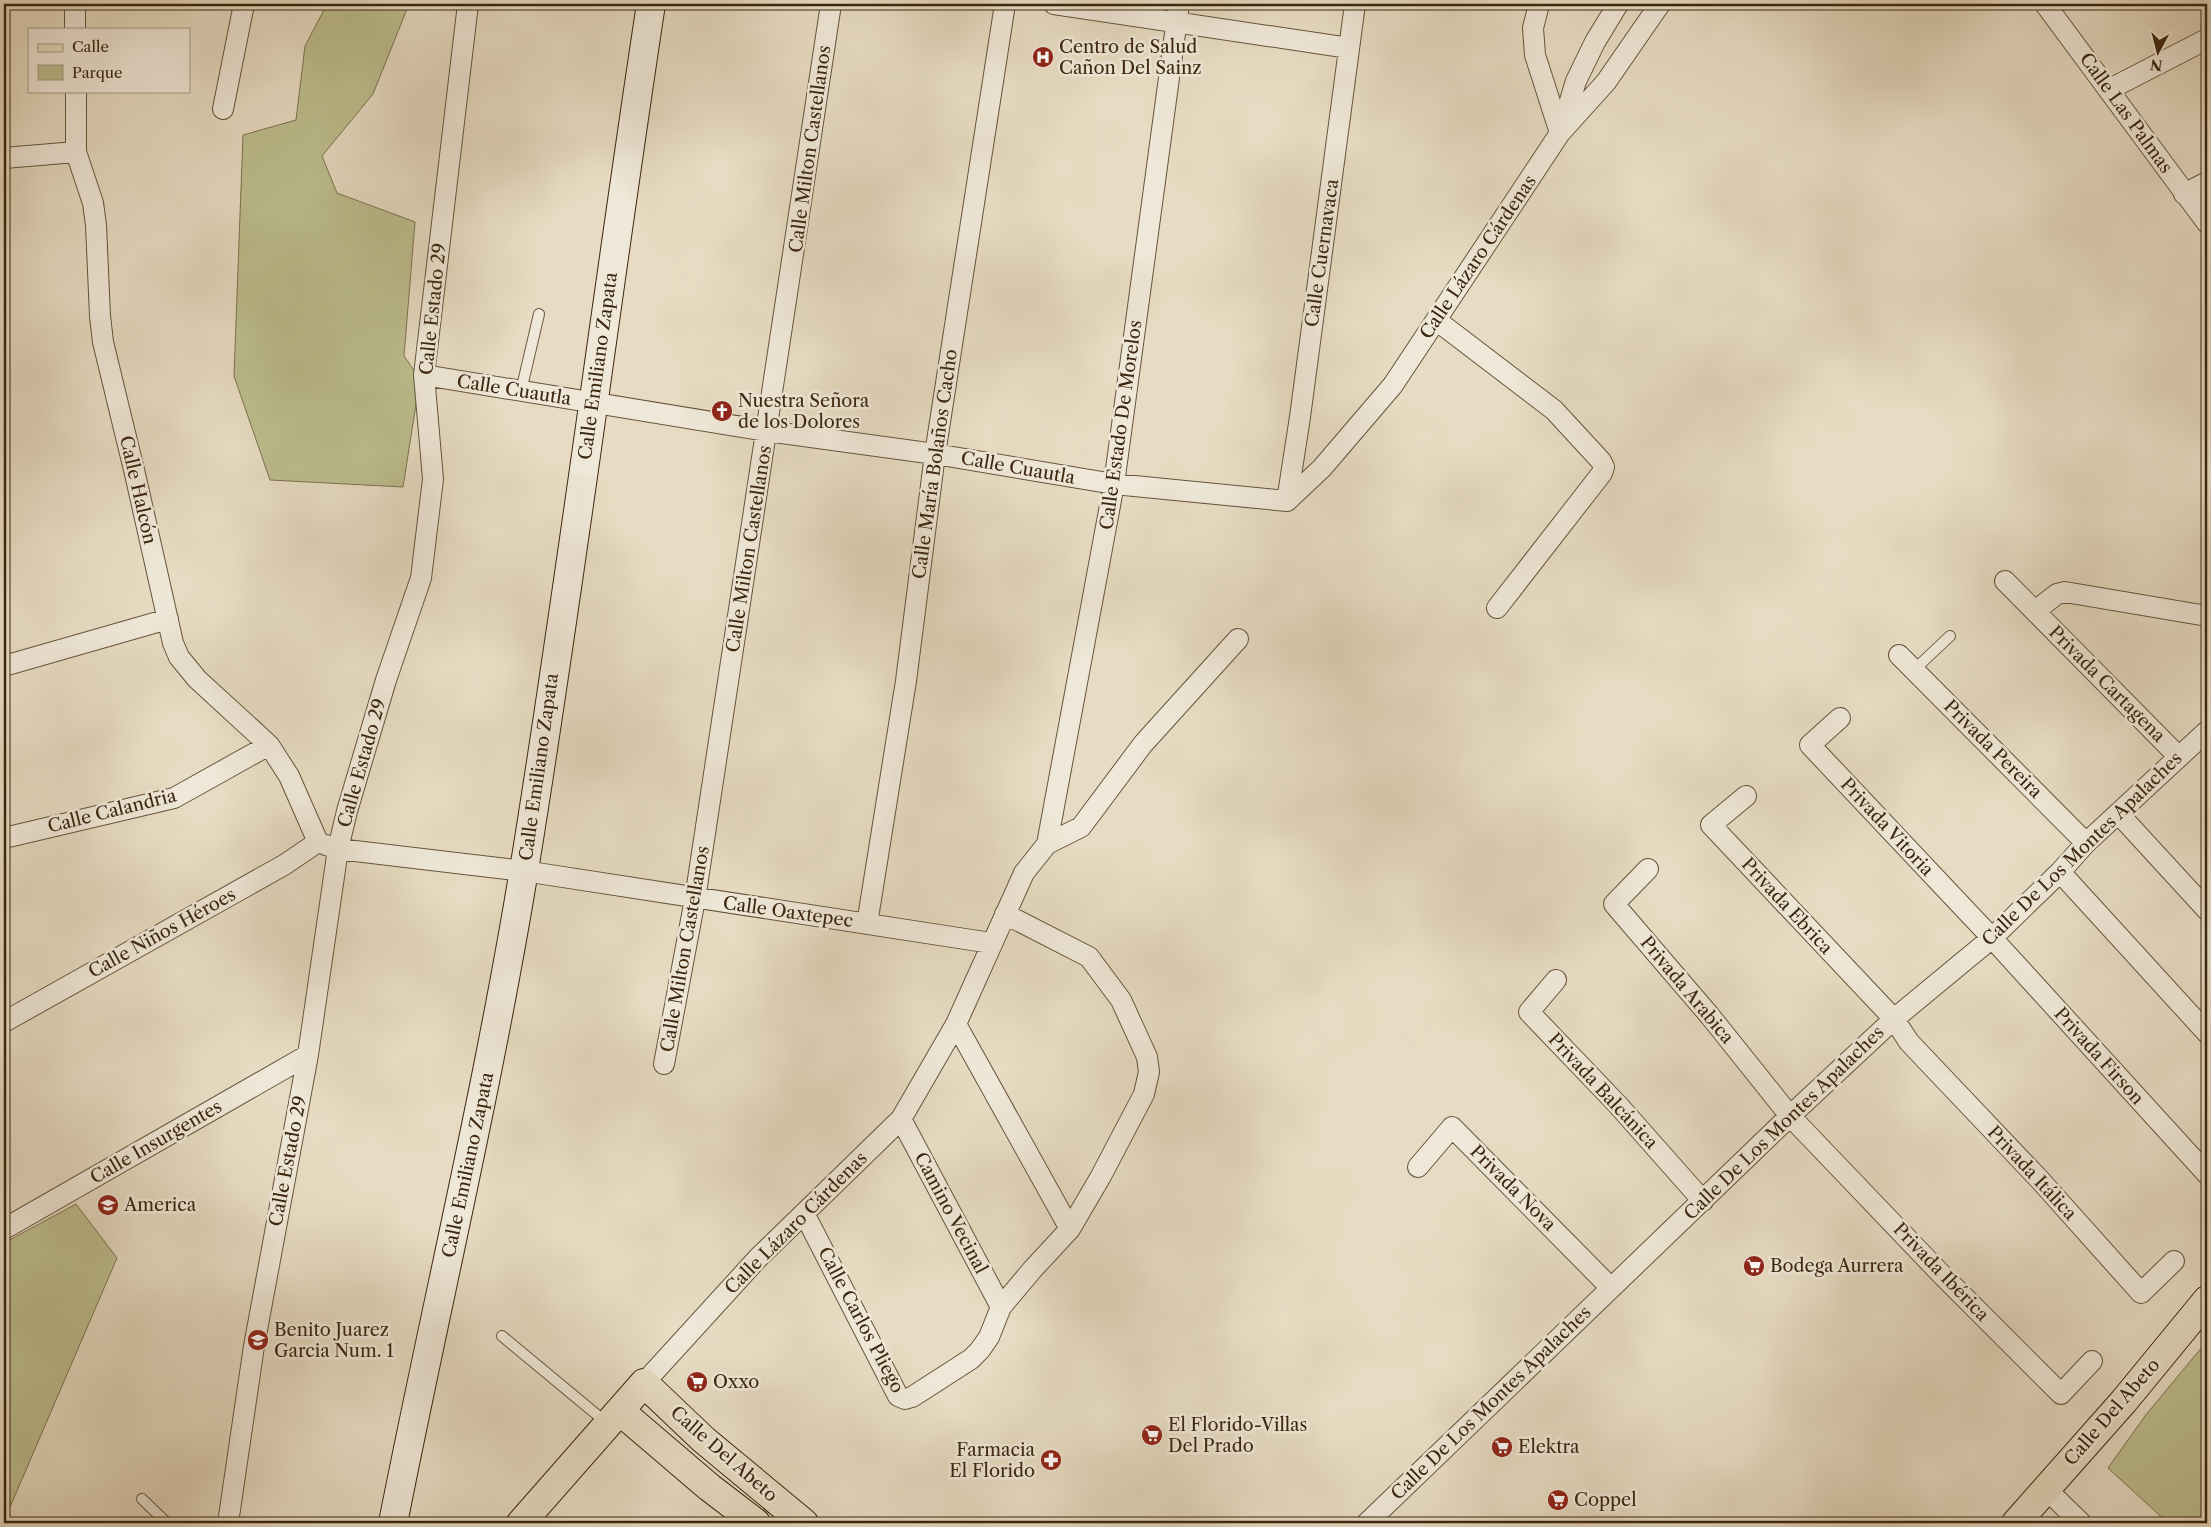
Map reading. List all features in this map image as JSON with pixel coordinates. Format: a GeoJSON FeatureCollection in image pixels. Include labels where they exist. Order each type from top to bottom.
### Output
{"type":"FeatureCollection","features":[{"type":"Feature","properties":{"kind":"main road","name":"Calle Del Abeto"},"geometry":{"type":"LineString","coordinates":[[2016,1523],[2124,1401],[2207,1300]]}},
{"type":"Feature","properties":{"kind":"main road","name":"Calle Lázaro Cárdenas"},"geometry":{"type":"LineString","coordinates":[[521,1523],[644,1383]]}},
{"type":"Feature","properties":{"kind":"main road","name":"Calle Del Abeto"},"geometry":{"type":"LineString","coordinates":[[644,1383],[704,1440],[804,1523]]}},
{"type":"Feature","properties":{"kind":"main road","name":"Calle Del Abeto"},"geometry":{"type":"LineString","coordinates":[[615,1418],[753,1521]]}},
{"type":"Feature","properties":{"kind":"main road"},"geometry":{"type":"LineString","coordinates":[[753,1521],[768,1493]]}},
{"type":"Feature","properties":{"kind":"street"},"geometry":{"type":"LineString","coordinates":[[75,4],[75,28]]}},
{"type":"Feature","properties":{"kind":"street"},"geometry":{"type":"LineString","coordinates":[[223,109],[244,4]]}},
{"type":"Feature","properties":{"kind":"street","name":"Calle Estado 29"},"geometry":{"type":"LineString","coordinates":[[228,1523],[254,1346],[308,1055],[338,849],[349,803],[383,689],[421,578],[433,479],[424,375],[468,4]]}},
{"type":"Feature","properties":{"kind":"street","name":"Calle Emiliano Zapata"},"geometry":{"type":"LineString","coordinates":[[393,1523],[417,1398],[482,1106],[524,871],[651,4]]}},
{"type":"Feature","properties":{"kind":"street","name":"Calle Milton Castellanos"},"geometry":{"type":"LineString","coordinates":[[664,1064],[695,899],[831,4]]}},
{"type":"Feature","properties":{"kind":"street","name":"Calle María Bolaños Cacho"},"geometry":{"type":"LineString","coordinates":[[867,924],[906,681],[935,454],[1005,4]]}},
{"type":"Feature","properties":{"kind":"street"},"geometry":{"type":"LineString","coordinates":[[1054,4],[1177,12],[1349,48]]}},
{"type":"Feature","properties":{"kind":"street","name":"Calle Cuernavaca"},"geometry":{"type":"LineString","coordinates":[[1286,501],[1300,417],[1355,4]]}},
{"type":"Feature","properties":{"kind":"street"},"geometry":{"type":"LineString","coordinates":[[1539,4],[1533,28],[1535,55],[1560,133]]}},
{"type":"Feature","properties":{"kind":"street"},"geometry":{"type":"LineString","coordinates":[[1560,133],[1576,81],[1595,42],[1618,4]]}},
{"type":"Feature","properties":{"kind":"street","name":"Calle Lázaro Cárdenas"},"geometry":{"type":"LineString","coordinates":[[1286,501],[1322,468],[1394,385],[1560,133],[1606,82],[1660,4]]}},
{"type":"Feature","properties":{"kind":"street","name":"Calle Las Palmas"},"geometry":{"type":"LineString","coordinates":[[2045,4],[2110,89],[2184,194],[2207,223]]}},
{"type":"Feature","properties":{"kind":"street","name":"Calle Estado De Morelos"},"geometry":{"type":"LineString","coordinates":[[1047,844],[1114,484],[1177,12]]}},
{"type":"Feature","properties":{"kind":"street"},"geometry":{"type":"LineString","coordinates":[[2110,89],[2207,39]]}},
{"type":"Feature","properties":{"kind":"street","name":"Calle Halcón"},"geometry":{"type":"LineString","coordinates":[[76,92],[76,152],[93,203],[103,342],[173,643],[179,657],[197,679],[269,745],[289,776],[318,842]]}},
{"type":"Feature","properties":{"kind":"street"},"geometry":{"type":"LineString","coordinates":[[4,158],[76,152]]}},
{"type":"Feature","properties":{"kind":"street"},"geometry":{"type":"LineString","coordinates":[[2184,194],[2207,182]]}},
{"type":"Feature","properties":{"kind":"street"},"geometry":{"type":"LineString","coordinates":[[1436,320],[1554,410],[1601,461],[1604,467],[1602,473],[1497,608]]}},
{"type":"Feature","properties":{"kind":"street","name":"Calle Cuautla"},"geometry":{"type":"LineString","coordinates":[[424,375],[767,431],[935,454],[1114,484],[1286,501]]}},
{"type":"Feature","properties":{"kind":"street","name":"Privada Cartagena"},"geometry":{"type":"LineString","coordinates":[[2005,581],[2178,756]]}},
{"type":"Feature","properties":{"kind":"street","name":"Privada Cartagena"},"geometry":{"type":"LineString","coordinates":[[2035,611],[2057,594],[2065,592],[2207,616]]}},
{"type":"Feature","properties":{"kind":"street"},"geometry":{"type":"LineString","coordinates":[[4,664],[168,619]]}},
{"type":"Feature","properties":{"kind":"street","name":"Calle Lázaro Cárdenas"},"geometry":{"type":"LineString","coordinates":[[644,1383],[758,1258],[901,1119],[956,1024],[1024,873],[1047,844],[1081,827],[1142,744],[1238,639]]}},
{"type":"Feature","properties":{"kind":"street","name":"Privada Pereira"},"geometry":{"type":"LineString","coordinates":[[1899,655],[2086,843]]}},
{"type":"Feature","properties":{"kind":"street","name":"Privada Vitoria"},"geometry":{"type":"LineString","coordinates":[[1840,718],[1810,746],[1992,938]]}},
{"type":"Feature","properties":{"kind":"street","name":"Calle De Los Montes Apalaches"},"geometry":{"type":"LineString","coordinates":[[1367,1523],[1610,1287],[1703,1201],[1790,1116],[1894,1019],[1992,938],[2060,872],[2086,843],[2207,731]]}},
{"type":"Feature","properties":{"kind":"street","name":"Calle Calandria"},"geometry":{"type":"LineString","coordinates":[[4,838],[174,798],[269,745]]}},
{"type":"Feature","properties":{"kind":"street","name":"Privada Ebrica"},"geometry":{"type":"LineString","coordinates":[[1746,796],[1711,825],[1894,1019]]}},
{"type":"Feature","properties":{"kind":"street"},"geometry":{"type":"LineString","coordinates":[[2118,813],[2207,910]]}},
{"type":"Feature","properties":{"kind":"street","name":"Calle Oaxtepec"},"geometry":{"type":"LineString","coordinates":[[318,842],[338,849],[524,871],[695,899],[991,943]]}},
{"type":"Feature","properties":{"kind":"street","name":"Calle Niños Héroes"},"geometry":{"type":"LineString","coordinates":[[4,1022],[276,869],[318,842]]}},
{"type":"Feature","properties":{"kind":"street","name":"Privada Arabica"},"geometry":{"type":"LineString","coordinates":[[1648,869],[1614,904],[1710,1016],[1790,1116]]}},
{"type":"Feature","properties":{"kind":"street"},"geometry":{"type":"LineString","coordinates":[[2060,872],[2207,1033]]}},
{"type":"Feature","properties":{"kind":"street"},"geometry":{"type":"LineString","coordinates":[[1001,1307],[1032,1270],[1070,1230],[1144,1094],[1149,1072],[1147,1057],[1121,1000],[1088,957],[1005,914]]}},
{"type":"Feature","properties":{"kind":"street","name":"Privada Firson"},"geometry":{"type":"LineString","coordinates":[[1992,938],[2207,1174]]}},
{"type":"Feature","properties":{"kind":"street","name":"Privada Balcánica"},"geometry":{"type":"LineString","coordinates":[[1556,980],[1529,1012],[1618,1105],[1703,1201]]}},
{"type":"Feature","properties":{"kind":"street","name":"Privada Itálica"},"geometry":{"type":"LineString","coordinates":[[1894,1019],[1909,1042],[2040,1180],[2141,1293],[2174,1261]]}},
{"type":"Feature","properties":{"kind":"street"},"geometry":{"type":"LineString","coordinates":[[956,1024],[1070,1230]]}},
{"type":"Feature","properties":{"kind":"street","name":"Calle Insurgentes"},"geometry":{"type":"LineString","coordinates":[[4,1230],[308,1055]]}},
{"type":"Feature","properties":{"kind":"street","name":"Privada Ibérica"},"geometry":{"type":"LineString","coordinates":[[1790,1116],[1951,1284],[2061,1394],[2092,1361]]}},
{"type":"Feature","properties":{"kind":"street","name":"Camino Vecinal"},"geometry":{"type":"LineString","coordinates":[[901,1119],[1001,1307]]}},
{"type":"Feature","properties":{"kind":"street","name":"Privada Nova"},"geometry":{"type":"LineString","coordinates":[[1418,1167],[1452,1127],[1610,1287]]}},
{"type":"Feature","properties":{"kind":"street","name":"Calle Carlos Pliego"},"geometry":{"type":"LineString","coordinates":[[804,1213],[898,1396],[905,1399],[912,1398],[964,1364],[980,1350],[989,1337],[1001,1307]]}},
{"type":"Feature","properties":{"kind":"street"},"geometry":{"type":"LineString","coordinates":[[2046,1489],[2081,1523]]}},
{"type":"Feature","properties":{"kind":"lane"},"geometry":{"type":"LineString","coordinates":[[521,391],[539,314]]}},
{"type":"Feature","properties":{"kind":"lane"},"geometry":{"type":"LineString","coordinates":[[1914,670],[1950,636]]}},
{"type":"Feature","properties":{"kind":"lane"},"geometry":{"type":"LineString","coordinates":[[502,1336],[615,1418]]}},
{"type":"Feature","properties":{"kind":"lane"},"geometry":{"type":"LineString","coordinates":[[142,1499],[167,1523]]}},
{"type":"Feature","properties":{"kind":"green space"},"geometry":{"type":"Polygon","coordinates":[[[327,4],[409,4],[373,94],[322,156],[337,193],[415,222],[404,356],[420,379],[403,487],[270,480],[234,376],[243,135],[296,120],[305,46],[327,4]]]}},
{"type":"Feature","properties":{"kind":"green space"},"geometry":{"type":"Polygon","coordinates":[[[76,1204],[117,1258],[4,1521],[4,1243],[76,1204]]]}},
{"type":"Feature","properties":{"kind":"green space"},"geometry":{"type":"Polygon","coordinates":[[[2207,1341],[2207,1523],[2168,1523],[2108,1468],[2145,1416],[2207,1341]]]}},
{"type":"Feature","properties":{"kind":"place","name":"Centro de Salud Cañon Del Sainz"},"geometry":{"type":"Point","coordinates":[1043,57]}},
{"type":"Feature","properties":{"kind":"place","name":"Nuestra Señora de los Dolores"},"geometry":{"type":"Point","coordinates":[722,411]}},
{"type":"Feature","properties":{"kind":"place","name":"America"},"geometry":{"type":"Point","coordinates":[108,1205]}},
{"type":"Feature","properties":{"kind":"place","name":"Bodega Aurrera"},"geometry":{"type":"Point","coordinates":[1754,1266]}},
{"type":"Feature","properties":{"kind":"place","name":"Benito Juarez Garcia Num. 1"},"geometry":{"type":"Point","coordinates":[258,1340]}},
{"type":"Feature","properties":{"kind":"place","name":"Oxxo"},"geometry":{"type":"Point","coordinates":[697,1382]}},
{"type":"Feature","properties":{"kind":"place","name":"El Florido-Villas Del Prado"},"geometry":{"type":"Point","coordinates":[1152,1435]}},
{"type":"Feature","properties":{"kind":"place","name":"Elektra"},"geometry":{"type":"Point","coordinates":[1502,1447]}},
{"type":"Feature","properties":{"kind":"place","name":"Farmacia El Florido"},"geometry":{"type":"Point","coordinates":[1051,1460]}},
{"type":"Feature","properties":{"kind":"place","name":"Coppel"},"geometry":{"type":"Point","coordinates":[1558,1500]}}]}
